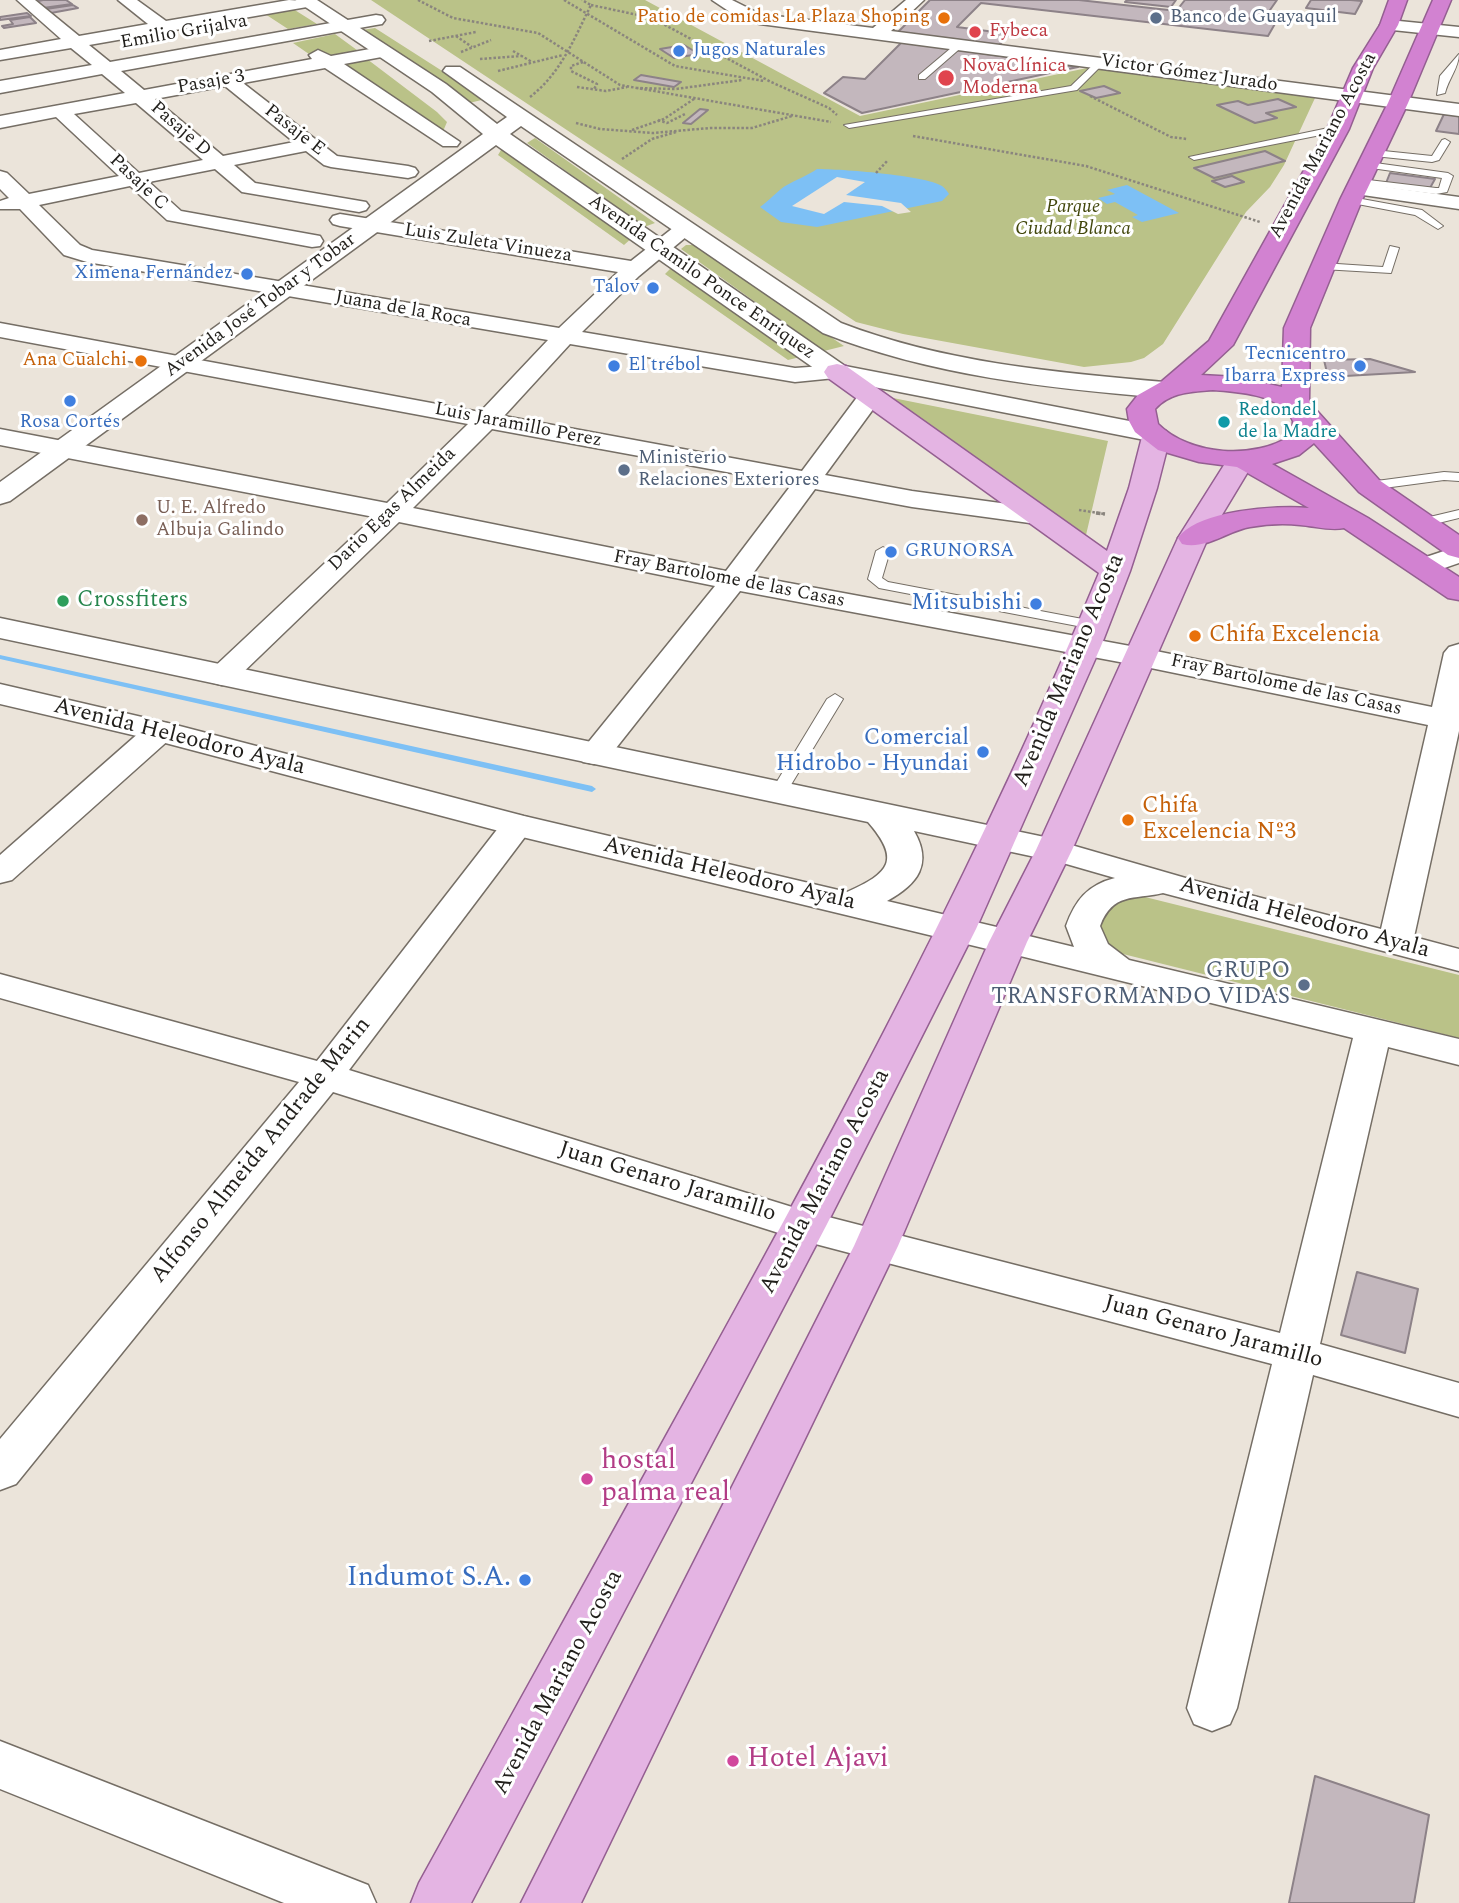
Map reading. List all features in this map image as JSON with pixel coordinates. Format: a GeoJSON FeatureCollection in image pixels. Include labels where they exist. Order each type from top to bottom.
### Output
{"type":"FeatureCollection","features":[{"type":"Feature","properties":{"kind":"highway","name":"Avenida Mariano Acosta"},"geometry":{"type":"LineString","coordinates":[[1167,389],[1220,345],[1280,229],[1338,129],[1363,68],[1389,25],[1398,0]]}},
{"type":"Feature","properties":{"kind":"highway","name":"Avenida Mariano Acosta"},"geometry":{"type":"LineString","coordinates":[[1301,412],[1297,328],[1322,266],[1398,103],[1442,0]]}},
{"type":"Feature","properties":{"kind":"highway"},"geometry":{"type":"LineString","coordinates":[[1301,412],[1308,429],[1303,439],[1292,448],[1242,460],[1189,452],[1153,435],[1143,425],[1141,409],[1145,401],[1167,389],[1213,382],[1237,384],[1269,392],[1301,412],[1369,486],[1459,549]]}},
{"type":"Feature","properties":{"kind":"highway"},"geometry":{"type":"LineString","coordinates":[[1242,460],[1358,524],[1459,591]]}},
{"type":"Feature","properties":{"kind":"highway"},"geometry":{"type":"LineString","coordinates":[[1193,538],[1215,527],[1247,518],[1294,513],[1358,524]]}},
{"type":"Feature","properties":{"kind":"main road","name":"Avenida Camilo Ponce Enriquez"},"geometry":{"type":"LineString","coordinates":[[305,1],[439,88],[488,127],[837,372],[1153,435]]}},
{"type":"Feature","properties":{"kind":"main road"},"geometry":{"type":"LineString","coordinates":[[354,5],[385,26]]}},
{"type":"Feature","properties":{"kind":"main road","name":"Avenida Camilo Ponce Enriquez"},"geometry":{"type":"LineString","coordinates":[[449,57],[685,228],[832,328],[871,345],[918,357],[996,371],[1167,389]]}},
{"type":"Feature","properties":{"kind":"main road","name":"Avenida José Tobar y Tobar"},"geometry":{"type":"LineString","coordinates":[[0,466],[312,241],[357,217],[517,107]]}},
{"type":"Feature","properties":{"kind":"main road","name":"Avenida José Tobar y Tobar"},"geometry":{"type":"LineString","coordinates":[[0,495],[285,289],[357,217],[408,172],[450,142],[488,127]]}},
{"type":"Feature","properties":{"kind":"main road"},"geometry":{"type":"LineString","coordinates":[[837,372],[1115,571]]}},
{"type":"Feature","properties":{"kind":"main road","name":"Avenida Mariano Acosta"},"geometry":{"type":"LineString","coordinates":[[440,1903],[804,1226],[957,929],[1115,571],[1143,488],[1153,435]]}},
{"type":"Feature","properties":{"kind":"main road"},"geometry":{"type":"LineString","coordinates":[[550,1903],[876,1246],[1008,942],[1054,850],[1193,538],[1242,460]]}},
{"type":"Feature","properties":{"kind":"main road","name":"Avenida Heleodoro Ayala"},"geometry":{"type":"LineString","coordinates":[[0,628],[1054,850]]}},
{"type":"Feature","properties":{"kind":"main road","name":"Avenida Heleodoro Ayala"},"geometry":{"type":"LineString","coordinates":[[0,694],[160,731],[518,825],[1008,942]]}},
{"type":"Feature","properties":{"kind":"main road"},"geometry":{"type":"LineString","coordinates":[[851,904],[881,892],[900,874],[907,853],[901,832],[881,815]]}},
{"type":"Feature","properties":{"kind":"street","name":"Pasaje D"},"geometry":{"type":"LineString","coordinates":[[25,0],[249,188],[357,217]]}},
{"type":"Feature","properties":{"kind":"street"},"geometry":{"type":"LineString","coordinates":[[126,0],[163,27]]}},
{"type":"Feature","properties":{"kind":"street"},"geometry":{"type":"LineString","coordinates":[[237,0],[450,142]]}},
{"type":"Feature","properties":{"kind":"street","name":"Victor Gómez Jurado"},"geometry":{"type":"LineString","coordinates":[[720,0],[753,18],[1459,110]]}},
{"type":"Feature","properties":{"kind":"street"},"geometry":{"type":"LineString","coordinates":[[877,34],[916,0]]}},
{"type":"Feature","properties":{"kind":"street"},"geometry":{"type":"LineString","coordinates":[[0,55],[305,1]]}},
{"type":"Feature","properties":{"kind":"street"},"geometry":{"type":"LineString","coordinates":[[1389,25],[1459,32]]}},
{"type":"Feature","properties":{"kind":"street","name":"Emilio Grijalva"},"geometry":{"type":"LineString","coordinates":[[0,87],[341,26],[385,26]]}},
{"type":"Feature","properties":{"kind":"street","name":"Pasaje 3"},"geometry":{"type":"LineString","coordinates":[[0,122],[381,52]]}},
{"type":"Feature","properties":{"kind":"street","name":"Pasaje E"},"geometry":{"type":"LineString","coordinates":[[228,80],[331,161],[408,172]]}},
{"type":"Feature","properties":{"kind":"street","name":"Pasaje C"},"geometry":{"type":"LineString","coordinates":[[60,111],[174,216],[312,241]]}},
{"type":"Feature","properties":{"kind":"street"},"geometry":{"type":"LineString","coordinates":[[0,206],[311,145]]}},
{"type":"Feature","properties":{"kind":"street","name":"Juana de la Roca"},"geometry":{"type":"LineString","coordinates":[[0,177],[72,250],[86,256],[795,375],[837,372]]}},
{"type":"Feature","properties":{"kind":"street"},"geometry":{"type":"LineString","coordinates":[[1362,178],[1459,203]]}},
{"type":"Feature","properties":{"kind":"street","name":"Luis Zuleta Vinueza"},"geometry":{"type":"LineString","coordinates":[[357,217],[635,268]]}},
{"type":"Feature","properties":{"kind":"street","name":"Dario Egas Almeida"},"geometry":{"type":"LineString","coordinates":[[222,676],[485,420],[562,337],[635,268],[685,228]]}},
{"type":"Feature","properties":{"kind":"street","name":"Luis Jaramillo Perez"},"geometry":{"type":"LineString","coordinates":[[0,330],[912,499],[1037,516]]}},
{"type":"Feature","properties":{"kind":"street"},"geometry":{"type":"LineString","coordinates":[[594,755],[733,581],[870,397]]}},
{"type":"Feature","properties":{"kind":"street","name":"Fray Bartolome de las Casas"},"geometry":{"type":"LineString","coordinates":[[0,437],[733,581],[1089,635],[1141,657],[1452,720]]}},
{"type":"Feature","properties":{"kind":"street"},"geometry":{"type":"LineString","coordinates":[[1424,567],[1459,554]]}},
{"type":"Feature","properties":{"kind":"street"},"geometry":{"type":"LineString","coordinates":[[1395,944],[1452,720],[1459,653]]}},
{"type":"Feature","properties":{"kind":"street"},"geometry":{"type":"LineString","coordinates":[[0,873],[160,731]]}},
{"type":"Feature","properties":{"kind":"street","name":"Alfonso Almeida Andrade Marin"},"geometry":{"type":"LineString","coordinates":[[0,1471],[326,1076],[518,825]]}},
{"type":"Feature","properties":{"kind":"street","name":"Avenida Heleodoro Ayala"},"geometry":{"type":"LineString","coordinates":[[1054,850],[1184,888],[1459,960]]}},
{"type":"Feature","properties":{"kind":"street"},"geometry":{"type":"LineString","coordinates":[[1119,969],[1093,950],[1083,926],[1091,905],[1114,889],[1148,883],[1184,888]]}},
{"type":"Feature","properties":{"kind":"street","name":"Avenida Heleodoro Ayala"},"geometry":{"type":"LineString","coordinates":[[1008,942],[1459,1052]]}},
{"type":"Feature","properties":{"kind":"street","name":"Juan Genaro Jaramillo"},"geometry":{"type":"LineString","coordinates":[[0,986],[326,1076],[804,1226],[1297,1354],[1459,1400]]}},
{"type":"Feature","properties":{"kind":"street"},"geometry":{"type":"LineString","coordinates":[[1212,1708],[1373,1031]]}},
{"type":"Feature","properties":{"kind":"street"},"geometry":{"type":"LineString","coordinates":[[0,1765],[349,1903]]}},
{"type":"Feature","properties":{"kind":"lane"},"geometry":{"type":"LineString","coordinates":[[922,76],[960,45]]}},
{"type":"Feature","properties":{"kind":"lane"},"geometry":{"type":"LineString","coordinates":[[1440,93],[1445,76],[1459,57]]}},
{"type":"Feature","properties":{"kind":"lane"},"geometry":{"type":"LineString","coordinates":[[849,125],[1028,93],[1074,88],[1101,62]]}},
{"type":"Feature","properties":{"kind":"lane"},"geometry":{"type":"LineString","coordinates":[[1194,158],[1338,129]]}},
{"type":"Feature","properties":{"kind":"lane"},"geometry":{"type":"LineString","coordinates":[[1362,178],[1436,158],[1445,142]]}},
{"type":"Feature","properties":{"kind":"lane"},"geometry":{"type":"LineString","coordinates":[[1448,176],[1443,190],[1436,191],[1362,178],[1448,176]]}},
{"type":"Feature","properties":{"kind":"lane"},"geometry":{"type":"LineString","coordinates":[[1362,178],[1437,226]]}},
{"type":"Feature","properties":{"kind":"lane"},"geometry":{"type":"LineString","coordinates":[[1322,266],[1387,271],[1394,247]]}},
{"type":"Feature","properties":{"kind":"lane"},"geometry":{"type":"LineString","coordinates":[[1369,486],[1444,476],[1459,477]]}},
{"type":"Feature","properties":{"kind":"lane"},"geometry":{"type":"LineString","coordinates":[[1422,523],[1459,514]]}},
{"type":"Feature","properties":{"kind":"lane"},"geometry":{"type":"LineString","coordinates":[[883,551],[875,579],[884,585],[1089,635]]}},
{"type":"Feature","properties":{"kind":"lane"},"geometry":{"type":"LineString","coordinates":[[778,793],[835,699]]}},
{"type":"Feature","properties":{"kind":"path"},"geometry":{"type":"LineString","coordinates":[[564,0],[675,66],[771,82]]}},
{"type":"Feature","properties":{"kind":"path"},"geometry":{"type":"LineString","coordinates":[[582,0],[591,5],[652,18],[771,82],[829,108],[849,125]]}},
{"type":"Feature","properties":{"kind":"path"},"geometry":{"type":"LineString","coordinates":[[517,107],[544,88],[591,5]]}},
{"type":"Feature","properties":{"kind":"path"},"geometry":{"type":"LineString","coordinates":[[429,41],[476,32]]}},
{"type":"Feature","properties":{"kind":"path"},"geometry":{"type":"LineString","coordinates":[[455,36],[472,48]]}},
{"type":"Feature","properties":{"kind":"path"},"geometry":{"type":"LineString","coordinates":[[449,57],[491,40]]}},
{"type":"Feature","properties":{"kind":"path"},"geometry":{"type":"LineString","coordinates":[[513,51],[533,62]]}},
{"type":"Feature","properties":{"kind":"path"},"geometry":{"type":"LineString","coordinates":[[498,71],[564,55]]}},
{"type":"Feature","properties":{"kind":"path"},"geometry":{"type":"LineString","coordinates":[[470,60],[521,56]]}},
{"type":"Feature","properties":{"kind":"path"},"geometry":{"type":"LineString","coordinates":[[584,61],[571,66],[570,71],[597,84],[594,90]]}},
{"type":"Feature","properties":{"kind":"path"},"geometry":{"type":"LineString","coordinates":[[577,87],[607,91],[628,87],[676,89],[733,79],[771,82]]}},
{"type":"Feature","properties":{"kind":"path"},"geometry":{"type":"LineString","coordinates":[[1074,88],[1171,137],[1192,139]]}},
{"type":"Feature","properties":{"kind":"path"},"geometry":{"type":"LineString","coordinates":[[627,131],[649,127],[657,120],[675,114],[694,99]]}},
{"type":"Feature","properties":{"kind":"path"},"geometry":{"type":"LineString","coordinates":[[657,120],[667,122],[685,114]]}},
{"type":"Feature","properties":{"kind":"path"},"geometry":{"type":"LineString","coordinates":[[567,120],[600,129],[639,133],[752,128],[793,115]]}},
{"type":"Feature","properties":{"kind":"path"},"geometry":{"type":"LineString","coordinates":[[616,165],[652,139],[691,130]]}},
{"type":"Feature","properties":{"kind":"path"},"geometry":{"type":"LineString","coordinates":[[876,173],[888,160]]}},
{"type":"Feature","properties":{"kind":"green space","name":"Parque Ciudad Blanca"},"geometry":{"type":"Polygon","coordinates":[[[371,0],[645,0],[860,116],[1087,68],[1315,98],[1284,165],[1270,187],[1246,212],[1163,344],[1144,358],[1131,362],[1084,367],[903,334],[856,322],[371,0]]]}},
{"type":"Feature","properties":{"kind":"green space"},"geometry":{"type":"Polygon","coordinates":[[[290,7],[317,24],[288,29],[262,12],[290,7]]]}},
{"type":"Feature","properties":{"kind":"green space"},"geometry":{"type":"Polygon","coordinates":[[[375,28],[486,99],[469,103],[362,30],[375,28]]]}},
{"type":"Feature","properties":{"kind":"green space"},"geometry":{"type":"Polygon","coordinates":[[[335,34],[361,53],[319,61],[293,43],[335,34]]]}},
{"type":"Feature","properties":{"kind":"green space"},"geometry":{"type":"Polygon","coordinates":[[[367,59],[437,112],[447,122],[444,129],[429,137],[328,66],[367,59]]]}},
{"type":"Feature","properties":{"kind":"green space"},"geometry":{"type":"Polygon","coordinates":[[[535,138],[655,223],[644,227],[527,143],[535,138]]]}},
{"type":"Feature","properties":{"kind":"green space"},"geometry":{"type":"Polygon","coordinates":[[[509,149],[633,237],[624,245],[498,155],[501,150],[509,149]]]}},
{"type":"Feature","properties":{"kind":"green space"},"geometry":{"type":"Polygon","coordinates":[[[686,245],[695,245],[844,346],[824,351],[681,249],[686,245]]]}},
{"type":"Feature","properties":{"kind":"green space"},"geometry":{"type":"Polygon","coordinates":[[[673,266],[800,357],[788,360],[665,274],[673,266]]]}},
{"type":"Feature","properties":{"kind":"green space"},"geometry":{"type":"Polygon","coordinates":[[[893,398],[1108,441],[1086,535],[1067,531],[893,398]]]}},
{"type":"Feature","properties":{"kind":"green space"},"geometry":{"type":"Polygon","coordinates":[[[1117,896],[1145,897],[1459,975],[1459,1038],[1115,952],[1101,943],[1091,915],[1117,896]]]}},
{"type":"Feature","properties":{"kind":"water"},"geometry":{"type":"Polygon","coordinates":[[[817,169],[862,171],[918,179],[942,186],[949,194],[942,201],[817,227],[781,222],[760,207],[784,187],[817,169]]]}},
{"type":"Feature","properties":{"kind":"water"},"geometry":{"type":"Polygon","coordinates":[[[1127,185],[1179,213],[1142,222],[1132,217],[1138,215],[1115,202],[1107,204],[1098,198],[1115,194],[1107,190],[1127,185]]]}},
{"type":"Feature","properties":{"kind":"pier"},"geometry":{"type":"Polygon","coordinates":[[[837,177],[865,182],[846,195],[901,203],[911,212],[898,214],[882,206],[844,202],[824,214],[792,206],[837,177]]]}},
{"type":"Feature","properties":{"kind":"building"},"geometry":{"type":"Polygon","coordinates":[[[66,0],[72,4],[43,8],[34,2],[66,0]]]}},
{"type":"Feature","properties":{"kind":"building"},"geometry":{"type":"Polygon","coordinates":[[[930,0],[1079,0],[1276,22],[1268,36],[981,3],[957,27],[1010,34],[999,45],[898,32],[930,0]]]}},
{"type":"Feature","properties":{"kind":"building"},"geometry":{"type":"Polygon","coordinates":[[[1176,0],[1171,7],[1125,2],[1176,0]]]}},
{"type":"Feature","properties":{"kind":"building"},"geometry":{"type":"Polygon","coordinates":[[[1185,0],[1277,0],[1263,20],[1177,10],[1185,0]]]}},
{"type":"Feature","properties":{"kind":"building"},"geometry":{"type":"Polygon","coordinates":[[[1311,0],[1362,1],[1355,14],[1306,8],[1311,0]]]}},
{"type":"Feature","properties":{"kind":"building"},"geometry":{"type":"Polygon","coordinates":[[[73,5],[78,8],[51,13],[46,9],[73,5]]]}},
{"type":"Feature","properties":{"kind":"building"},"geometry":{"type":"Polygon","coordinates":[[[27,13],[31,16],[0,20],[0,17],[27,13]]]}},
{"type":"Feature","properties":{"kind":"building"},"geometry":{"type":"Polygon","coordinates":[[[30,17],[36,23],[4,28],[2,26],[13,24],[10,20],[30,17]]]}},
{"type":"Feature","properties":{"kind":"building","name":"NovaClínica Moderna"},"geometry":{"type":"Polygon","coordinates":[[[902,42],[1078,67],[862,113],[824,93],[843,77],[865,79],[902,42]]]}},
{"type":"Feature","properties":{"kind":"building","name":"Jugos Naturales"},"geometry":{"type":"Polygon","coordinates":[[[684,45],[699,54],[674,58],[660,49],[684,45]]]}},
{"type":"Feature","properties":{"kind":"building"},"geometry":{"type":"Polygon","coordinates":[[[641,75],[681,82],[674,87],[634,80],[641,75]]]}},
{"type":"Feature","properties":{"kind":"building"},"geometry":{"type":"Polygon","coordinates":[[[1104,86],[1120,93],[1096,98],[1080,91],[1104,86]]]}},
{"type":"Feature","properties":{"kind":"building"},"geometry":{"type":"Polygon","coordinates":[[[1278,99],[1296,107],[1266,113],[1277,118],[1255,123],[1217,105],[1238,101],[1248,105],[1278,99]]]}},
{"type":"Feature","properties":{"kind":"building"},"geometry":{"type":"Polygon","coordinates":[[[700,109],[708,110],[691,124],[683,123],[700,109]]]}},
{"type":"Feature","properties":{"kind":"building"},"geometry":{"type":"Polygon","coordinates":[[[1444,114],[1459,116],[1459,134],[1436,131],[1444,114]]]}},
{"type":"Feature","properties":{"kind":"building"},"geometry":{"type":"Polygon","coordinates":[[[1265,151],[1285,161],[1214,178],[1194,168],[1265,151]]]}},
{"type":"Feature","properties":{"kind":"building"},"geometry":{"type":"Polygon","coordinates":[[[1390,173],[1435,179],[1430,188],[1386,183],[1390,173]]]}},
{"type":"Feature","properties":{"kind":"building"},"geometry":{"type":"Polygon","coordinates":[[[1232,176],[1244,182],[1225,187],[1212,181],[1232,176]]]}},
{"type":"Feature","properties":{"kind":"building","name":"Tecnicentro Ibarra Express"},"geometry":{"type":"Polygon","coordinates":[[[1370,359],[1415,372],[1328,377],[1324,360],[1370,359]]]}},
{"type":"Feature","properties":{"kind":"building"},"geometry":{"type":"Polygon","coordinates":[[[1357,1272],[1418,1289],[1405,1353],[1341,1335],[1357,1272]]]}},
{"type":"Feature","properties":{"kind":"building"},"geometry":{"type":"Polygon","coordinates":[[[1315,1776],[1429,1815],[1414,1903],[1289,1903],[1315,1776]]]}},
{"type":"Feature","properties":{"kind":"waterway"},"geometry":{"type":"LineString","coordinates":[[0,657],[592,789]]}},
{"type":"Feature","properties":{"kind":"place","name":"Patio de comidas La Plaza Shoping"},"geometry":{"type":"Point","coordinates":[944,18]}},
{"type":"Feature","properties":{"kind":"place","name":"Banco de Guayaquil"},"geometry":{"type":"Point","coordinates":[1156,18]}},
{"type":"Feature","properties":{"kind":"place","name":"Fybeca"},"geometry":{"type":"Point","coordinates":[975,32]}},
{"type":"Feature","properties":{"kind":"place","name":"Jugos Naturales"},"geometry":{"type":"Point","coordinates":[679,51]}},
{"type":"Feature","properties":{"kind":"place","name":"NovaClínica Moderna"},"geometry":{"type":"Point","coordinates":[946,78]}},
{"type":"Feature","properties":{"kind":"place","name":"Ximena Fernández"},"geometry":{"type":"Point","coordinates":[247,274]}},
{"type":"Feature","properties":{"kind":"place","name":"Talov"},"geometry":{"type":"Point","coordinates":[653,288]}},
{"type":"Feature","properties":{"kind":"place","name":"Ana Cualchi"},"geometry":{"type":"Point","coordinates":[141,361]}},
{"type":"Feature","properties":{"kind":"place","name":"El trébol"},"geometry":{"type":"Point","coordinates":[614,366]}},
{"type":"Feature","properties":{"kind":"place","name":"Tecnicentro Ibarra Express"},"geometry":{"type":"Point","coordinates":[1360,366]}},
{"type":"Feature","properties":{"kind":"place","name":"Rosa Cortés"},"geometry":{"type":"Point","coordinates":[70,401]}},
{"type":"Feature","properties":{"kind":"place","name":"Redondel de la Madre"},"geometry":{"type":"Point","coordinates":[1224,422]}},
{"type":"Feature","properties":{"kind":"place","name":"Ministerio Relaciones Exteriores"},"geometry":{"type":"Point","coordinates":[624,470]}},
{"type":"Feature","properties":{"kind":"place","name":"U. E. Alfredo Albuja Galindo"},"geometry":{"type":"Point","coordinates":[142,520]}},
{"type":"Feature","properties":{"kind":"place","name":"GRUNORSA"},"geometry":{"type":"Point","coordinates":[891,552]}},
{"type":"Feature","properties":{"kind":"place","name":"Crossfiters"},"geometry":{"type":"Point","coordinates":[63,601]}},
{"type":"Feature","properties":{"kind":"place","name":"Mitsubishi"},"geometry":{"type":"Point","coordinates":[1036,604]}},
{"type":"Feature","properties":{"kind":"place","name":"Chifa Excelencia"},"geometry":{"type":"Point","coordinates":[1195,636]}},
{"type":"Feature","properties":{"kind":"place","name":"Comercial Hidrobo - Hyundai"},"geometry":{"type":"Point","coordinates":[983,752]}},
{"type":"Feature","properties":{"kind":"place","name":"Chifa Excelencia Nº3"},"geometry":{"type":"Point","coordinates":[1128,820]}},
{"type":"Feature","properties":{"kind":"place","name":"GRUPO TRANSFORMANDO VIDAS"},"geometry":{"type":"Point","coordinates":[1304,985]}},
{"type":"Feature","properties":{"kind":"place","name":"hostal palma real"},"geometry":{"type":"Point","coordinates":[587,1479]}},
{"type":"Feature","properties":{"kind":"place","name":"Indumot S.A."},"geometry":{"type":"Point","coordinates":[525,1580]}},
{"type":"Feature","properties":{"kind":"place","name":"Hotel Ajavi"},"geometry":{"type":"Point","coordinates":[733,1761]}}]}
